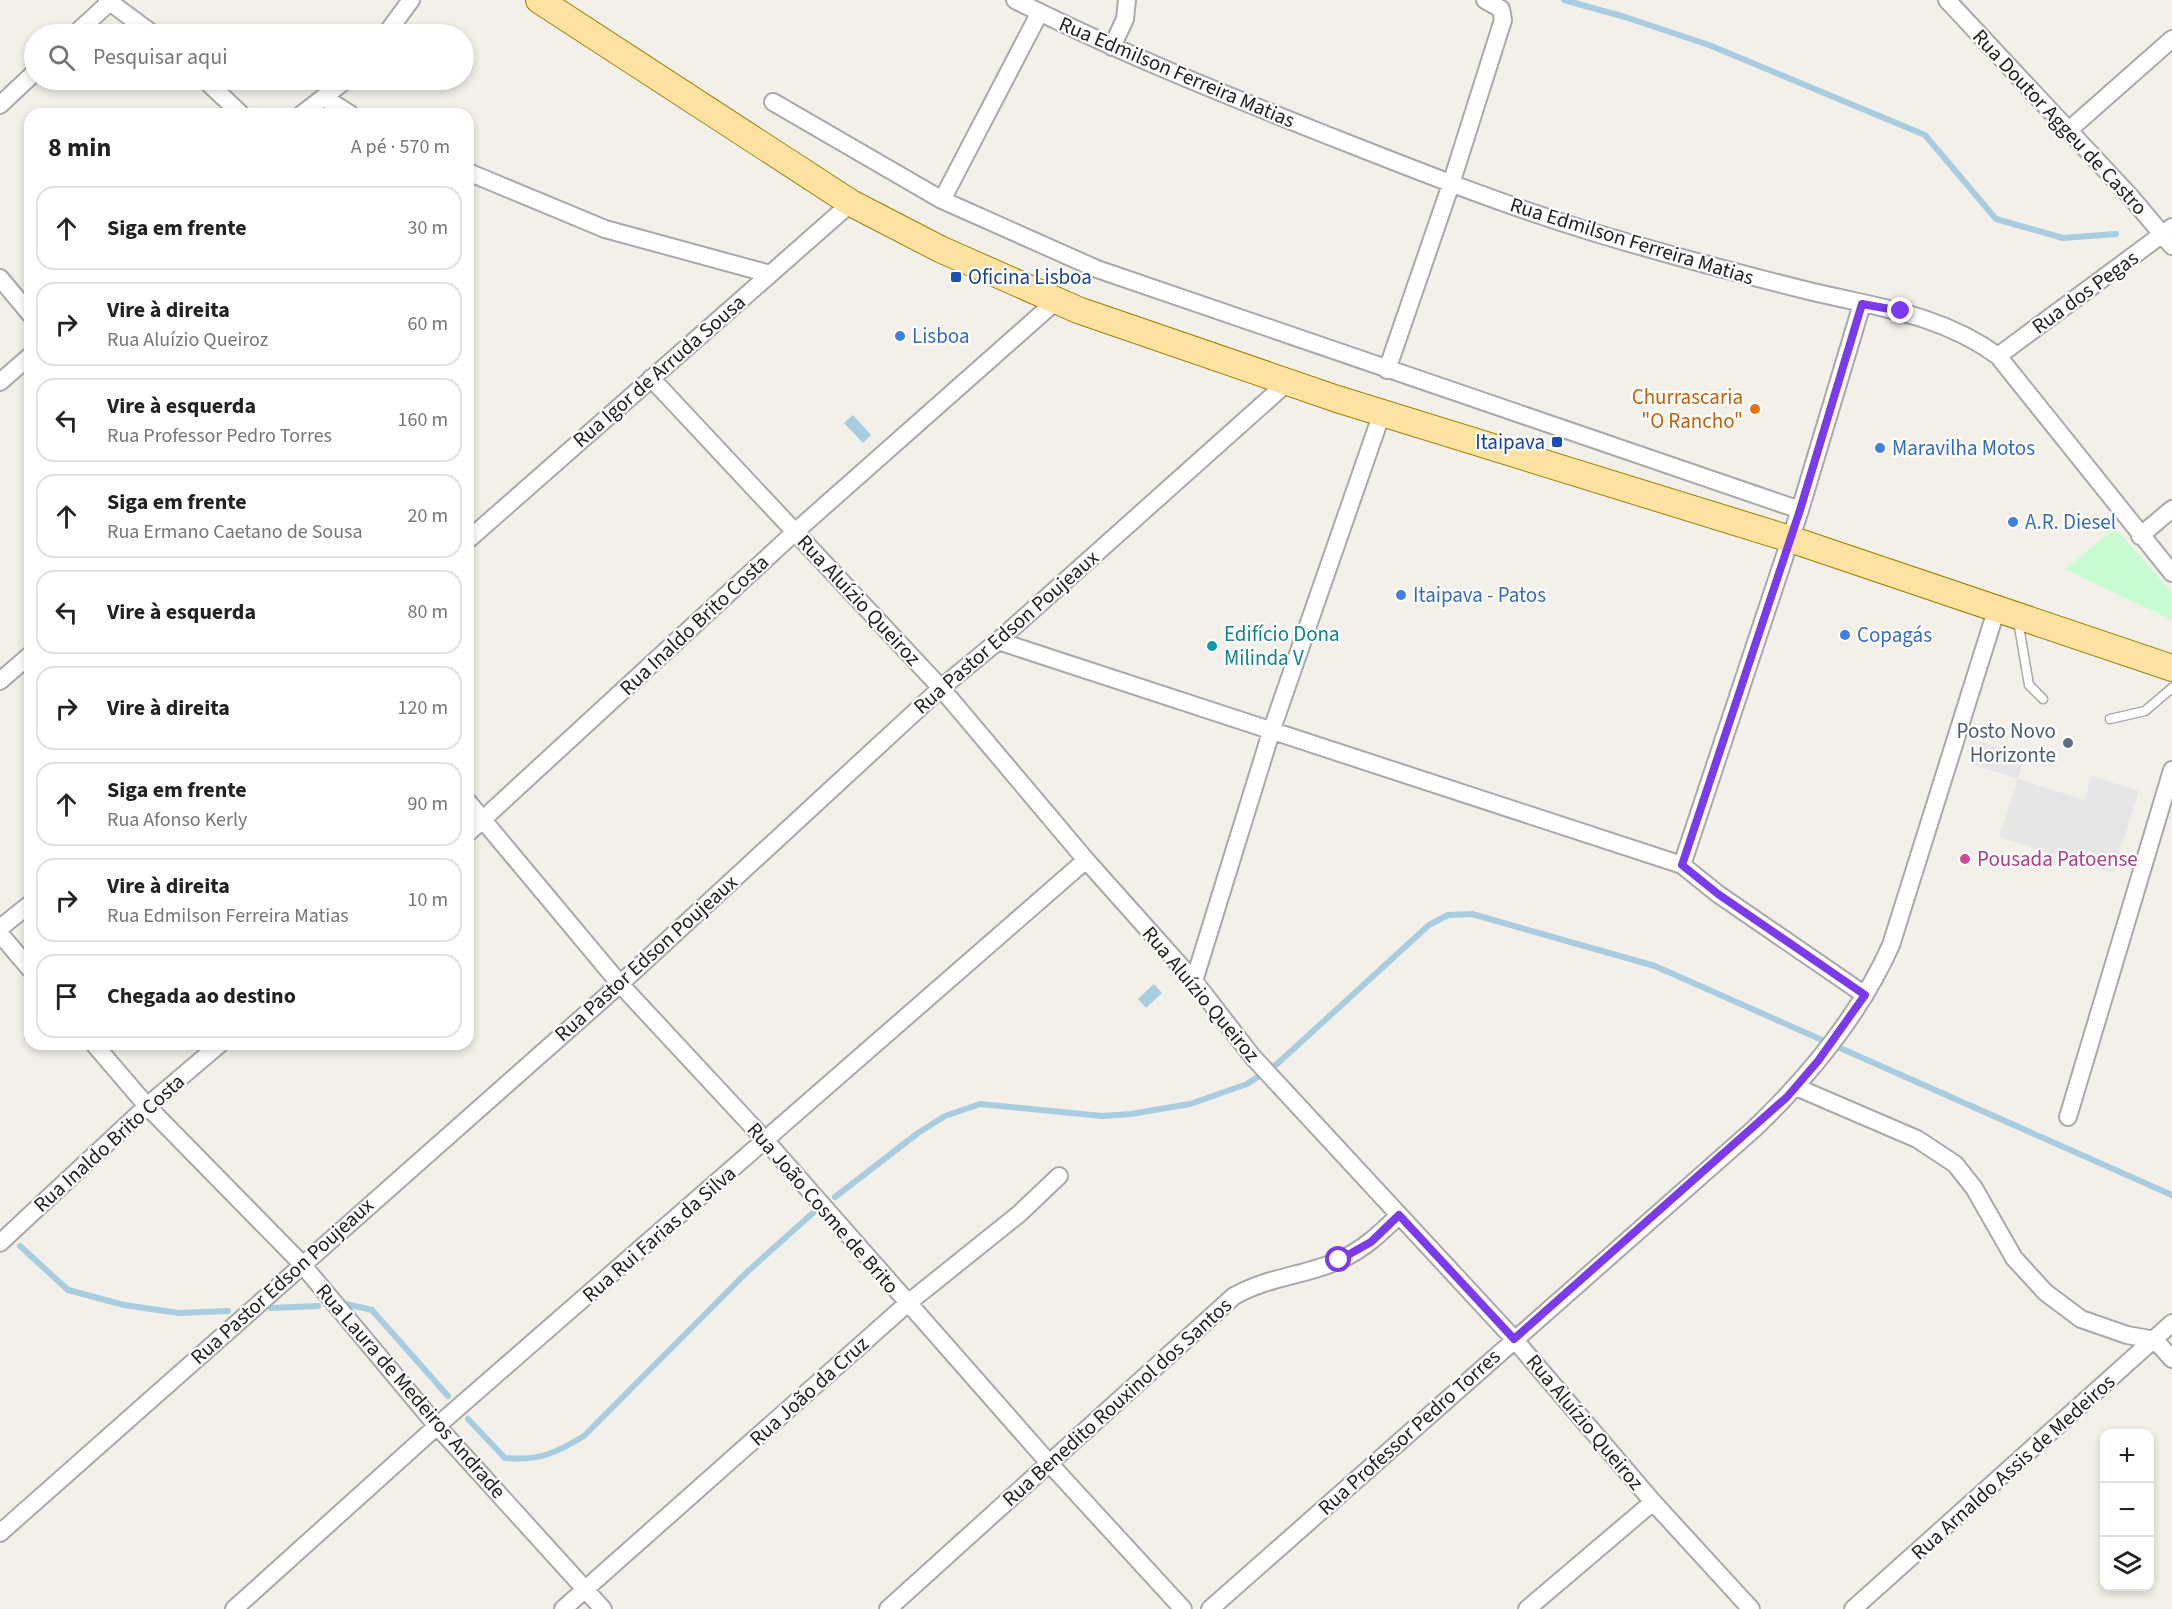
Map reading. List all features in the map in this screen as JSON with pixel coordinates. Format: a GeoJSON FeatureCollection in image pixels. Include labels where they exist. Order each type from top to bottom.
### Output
{"type":"FeatureCollection","features":[{"type":"Feature","properties":{"kind":"main road"},"geometry":{"type":"LineString","coordinates":[[539,0],[851,203],[940,249],[1056,301],[1140,333],[1382,413],[1790,539],[2172,668]]}},
{"type":"Feature","properties":{"kind":"street"},"geometry":{"type":"LineString","coordinates":[[393,24],[411,0]]}},
{"type":"Feature","properties":{"kind":"street","name":"Rua Edmilson Ferreira Matias"},"geometry":{"type":"LineString","coordinates":[[1015,0],[1112,47],[1451,184],[1600,235],[1737,273],[1862,304],[1901,311],[1940,322],[1973,338],[1998,356],[2140,536],[2172,573]]}},
{"type":"Feature","properties":{"kind":"street"},"geometry":{"type":"LineString","coordinates":[[1112,47],[1125,19],[1127,0]]}},
{"type":"Feature","properties":{"kind":"street"},"geometry":{"type":"LineString","coordinates":[[1387,370],[1451,184],[1501,25],[1501,9],[1485,0]]}},
{"type":"Feature","properties":{"kind":"street","name":"Rua Doutor Aggeu de Castro"},"geometry":{"type":"LineString","coordinates":[[1947,0],[2169,236]]}},
{"type":"Feature","properties":{"kind":"street"},"geometry":{"type":"LineString","coordinates":[[86,24],[110,1],[140,24]]}},
{"type":"Feature","properties":{"kind":"street"},"geometry":{"type":"LineString","coordinates":[[942,200],[1040,12]]}},
{"type":"Feature","properties":{"kind":"street"},"geometry":{"type":"LineString","coordinates":[[2070,129],[2172,39]]}},
{"type":"Feature","properties":{"kind":"street"},"geometry":{"type":"LineString","coordinates":[[0,105],[24,82]]}},
{"type":"Feature","properties":{"kind":"street"},"geometry":{"type":"LineString","coordinates":[[216,90],[235,108]]}},
{"type":"Feature","properties":{"kind":"street"},"geometry":{"type":"LineString","coordinates":[[311,108],[334,90]]}},
{"type":"Feature","properties":{"kind":"street"},"geometry":{"type":"LineString","coordinates":[[325,98],[341,108]]}},
{"type":"Feature","properties":{"kind":"street"},"geometry":{"type":"LineString","coordinates":[[773,102],[942,200],[1097,269],[1800,510]]}},
{"type":"Feature","properties":{"kind":"street"},"geometry":{"type":"LineString","coordinates":[[474,174],[605,229],[770,274]]}},
{"type":"Feature","properties":{"kind":"street","name":"Rua Igor de Arruda Sousa"},"geometry":{"type":"LineString","coordinates":[[474,535],[851,203]]}},
{"type":"Feature","properties":{"kind":"street","name":"Rua dos Pegas"},"geometry":{"type":"LineString","coordinates":[[1998,356],[2169,236]]}},
{"type":"Feature","properties":{"kind":"street"},"geometry":{"type":"LineString","coordinates":[[0,278],[24,307]]}},
{"type":"Feature","properties":{"kind":"street","name":"Rua Inaldo Brito Costa"},"geometry":{"type":"LineString","coordinates":[[474,828],[795,532],[1056,301]]}},
{"type":"Feature","properties":{"kind":"street"},"geometry":{"type":"LineString","coordinates":[[1682,865],[1800,510],[1862,304]]}},
{"type":"Feature","properties":{"kind":"street"},"geometry":{"type":"LineString","coordinates":[[0,382],[24,361]]}},
{"type":"Feature","properties":{"kind":"street","name":"Rua Aluízio Queiroz"},"geometry":{"type":"LineString","coordinates":[[651,378],[941,688],[1086,860],[1194,981],[1252,1056],[1514,1339],[1653,1502],[1751,1609]]}},
{"type":"Feature","properties":{"kind":"street","name":"Rua Pastor Edson Poujeaux"},"geometry":{"type":"LineString","coordinates":[[0,1533],[301,1263],[620,984],[941,688],[998,641],[1289,381]]}},
{"type":"Feature","properties":{"kind":"street"},"geometry":{"type":"LineString","coordinates":[[1194,981],[1272,729],[1382,413]]}},
{"type":"Feature","properties":{"kind":"street"},"geometry":{"type":"LineString","coordinates":[[2140,536],[2172,509]]}},
{"type":"Feature","properties":{"kind":"street","name":"Rua Professor Pedro Torres"},"geometry":{"type":"LineString","coordinates":[[1210,1609],[1755,1128],[1818,1061],[1865,995],[1891,945],[2007,614]]}},
{"type":"Feature","properties":{"kind":"street"},"geometry":{"type":"LineString","coordinates":[[998,641],[1682,865],[1718,894],[1865,995]]}},
{"type":"Feature","properties":{"kind":"street"},"geometry":{"type":"LineString","coordinates":[[0,681],[24,660]]}},
{"type":"Feature","properties":{"kind":"street"},"geometry":{"type":"LineString","coordinates":[[2068,1117],[2172,770]]}},
{"type":"Feature","properties":{"kind":"street","name":"Rua João Cosme de Brito"},"geometry":{"type":"LineString","coordinates":[[474,808],[620,984],[766,1141],[1049,1463],[1183,1609]]}},
{"type":"Feature","properties":{"kind":"street","name":"Rua Rui Farias da Silva"},"geometry":{"type":"LineString","coordinates":[[234,1609],[436,1426],[1086,860]]}},
{"type":"Feature","properties":{"kind":"street"},"geometry":{"type":"LineString","coordinates":[[0,928],[24,909]]}},
{"type":"Feature","properties":{"kind":"street"},"geometry":{"type":"LineString","coordinates":[[0,934],[24,962]]}},
{"type":"Feature","properties":{"kind":"street","name":"Rua Laura de Medeiros Andrade"},"geometry":{"type":"LineString","coordinates":[[99,1050],[147,1106],[301,1263],[436,1426],[603,1609]]}},
{"type":"Feature","properties":{"kind":"street","name":"Rua Inaldo Brito Costa"},"geometry":{"type":"LineString","coordinates":[[0,1243],[147,1106],[213,1050]]}},
{"type":"Feature","properties":{"kind":"street"},"geometry":{"type":"LineString","coordinates":[[1796,1087],[1917,1139],[1955,1164],[1974,1188],[2014,1258],[2045,1292],[2081,1319],[2127,1335],[2155,1340],[2172,1359]]}},
{"type":"Feature","properties":{"kind":"street","name":"Rua João da Cruz"},"geometry":{"type":"LineString","coordinates":[[563,1609],[908,1303],[1019,1214],[1059,1176]]}},
{"type":"Feature","properties":{"kind":"street","name":"Rua Benedito Rouxinol dos Santos"},"geometry":{"type":"LineString","coordinates":[[894,1604],[1234,1296],[1257,1283],[1339,1260],[1371,1242],[1399,1215]]}},
{"type":"Feature","properties":{"kind":"street","name":"Rua Arnaldo Assis de Medeiros"},"geometry":{"type":"LineString","coordinates":[[1853,1609],[2172,1323]]}},
{"type":"Feature","properties":{"kind":"street"},"geometry":{"type":"LineString","coordinates":[[1527,1609],[1653,1502]]}},
{"type":"Feature","properties":{"kind":"street"},"geometry":{"type":"LineString","coordinates":[[894,1604],[913,1609]]}},
{"type":"Feature","properties":{"kind":"lane"},"geometry":{"type":"LineString","coordinates":[[2007,614],[2029,685],[2043,699]]}},
{"type":"Feature","properties":{"kind":"lane"},"geometry":{"type":"LineString","coordinates":[[2110,719],[2145,711],[2172,688]]}},
{"type":"Feature","properties":{"kind":"green space"},"geometry":{"type":"Polygon","coordinates":[[[2115,528],[2172,593],[2172,620],[2065,569],[2115,528]]]}},
{"type":"Feature","properties":{"kind":"shaded area"},"geometry":{"type":"Polygon","coordinates":[[[1980,741],[2025,755],[2018,779],[1972,764],[1980,741]]]}},
{"type":"Feature","properties":{"kind":"shaded area"},"geometry":{"type":"Polygon","coordinates":[[[2092,776],[2139,791],[2113,873],[1999,837],[2018,779],[2084,800],[2092,776]]]}},
{"type":"Feature","properties":{"kind":"water"},"geometry":{"type":"Polygon","coordinates":[[[853,415],[871,435],[863,443],[844,423],[853,415]]]}},
{"type":"Feature","properties":{"kind":"water"},"geometry":{"type":"Polygon","coordinates":[[[1154,984],[1162,993],[1146,1008],[1138,999],[1154,984]]]}},
{"type":"Feature","properties":{"kind":"waterway"},"geometry":{"type":"LineString","coordinates":[[1564,0],[1625,17],[1709,45],[1925,135],[1996,219],[2063,238],[2116,234]]}},
{"type":"Feature","properties":{"kind":"waterway"},"geometry":{"type":"LineString","coordinates":[[835,1197],[918,1133],[945,1116],[980,1104],[1102,1116],[1131,1114],[1190,1104],[1247,1084],[1277,1064],[1429,925],[1448,915],[1472,914],[1655,966],[2172,1195]]}},
{"type":"Feature","properties":{"kind":"waterway"},"geometry":{"type":"LineString","coordinates":[[468,1419],[505,1458],[538,1457],[565,1447],[584,1436],[747,1272],[815,1211]]}},
{"type":"Feature","properties":{"kind":"waterway"},"geometry":{"type":"LineString","coordinates":[[20,1246],[68,1290],[124,1305],[179,1313],[228,1311]]}},
{"type":"Feature","properties":{"kind":"waterway"},"geometry":{"type":"LineString","coordinates":[[346,1304],[372,1310],[448,1396]]}},
{"type":"Feature","properties":{"kind":"waterway"},"geometry":{"type":"LineString","coordinates":[[271,1308],[318,1306]]}},
{"type":"Feature","properties":{"kind":"place","name":"Oficina Lisboa"},"geometry":{"type":"Point","coordinates":[956,277]}},
{"type":"Feature","properties":{"kind":"place","name":"Lisboa"},"geometry":{"type":"Point","coordinates":[900,336]}},
{"type":"Feature","properties":{"kind":"place","name":"Churrascaria \"O Rancho\""},"geometry":{"type":"Point","coordinates":[1755,409]}},
{"type":"Feature","properties":{"kind":"place","name":"Itaipava"},"geometry":{"type":"Point","coordinates":[1557,442]}},
{"type":"Feature","properties":{"kind":"place","name":"Maravilha Motos"},"geometry":{"type":"Point","coordinates":[1880,448]}},
{"type":"Feature","properties":{"kind":"place","name":"A.R. Diesel"},"geometry":{"type":"Point","coordinates":[2013,522]}},
{"type":"Feature","properties":{"kind":"place","name":"Itaipava - Patos"},"geometry":{"type":"Point","coordinates":[1401,595]}},
{"type":"Feature","properties":{"kind":"place","name":"Copagás"},"geometry":{"type":"Point","coordinates":[1845,635]}},
{"type":"Feature","properties":{"kind":"place","name":"Edifício Dona Milinda V"},"geometry":{"type":"Point","coordinates":[1212,646]}},
{"type":"Feature","properties":{"kind":"place","name":"Posto Novo Horizonte"},"geometry":{"type":"Point","coordinates":[2068,743]}},
{"type":"Feature","properties":{"kind":"place","name":"Pousada Patoense"},"geometry":{"type":"Point","coordinates":[1965,859]}},
{"type":"Feature","properties":{"kind":"route"},"geometry":{"type":"LineString","coordinates":[[1339,1260],[1371,1242],[1399,1215],[1514,1339],[1755,1128],[1787,1097],[1818,1061],[1865,995],[1718,894],[1682,865],[1800,510],[1862,304],[1901,311]]}}]}
